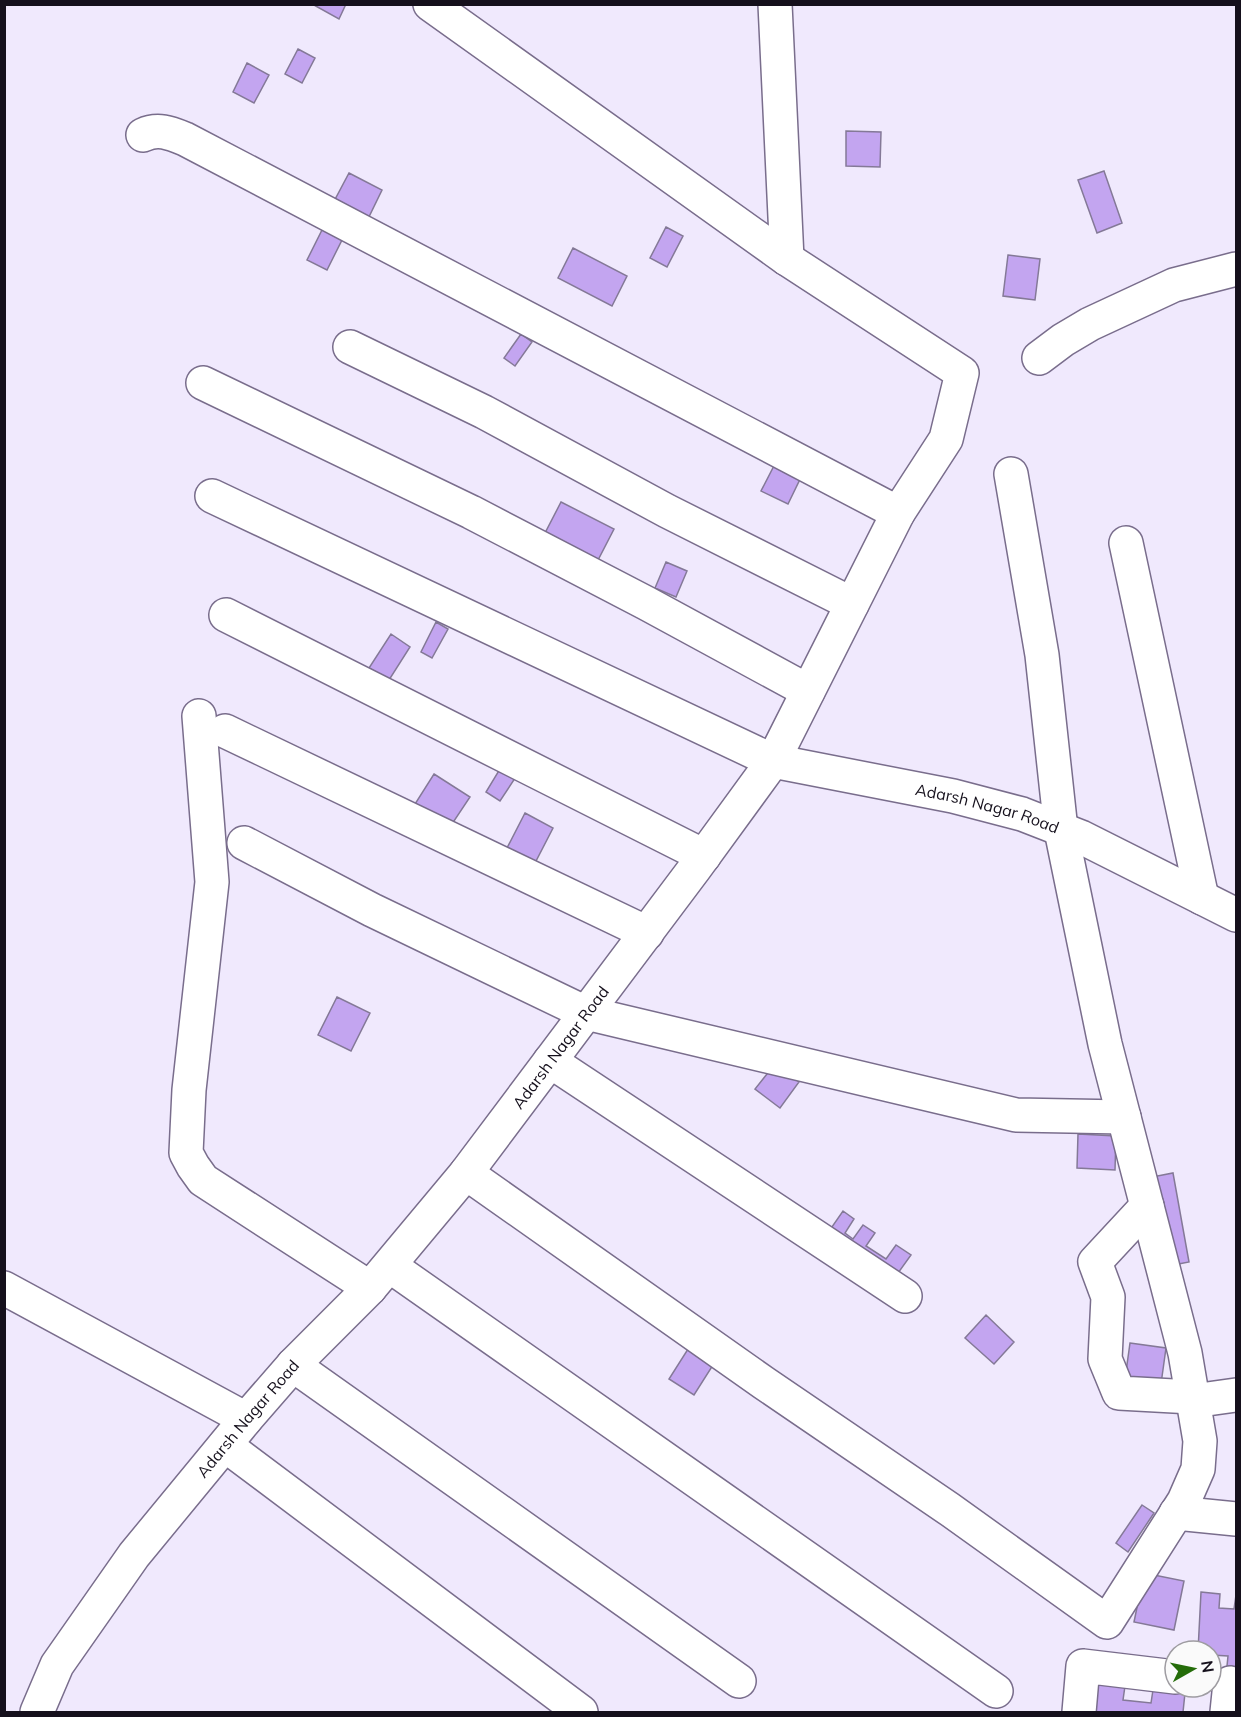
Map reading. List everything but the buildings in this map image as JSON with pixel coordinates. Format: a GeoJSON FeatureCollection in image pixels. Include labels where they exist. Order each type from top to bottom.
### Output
{"type":"FeatureCollection","features":[{"type":"Feature","properties":{"kind":"street"},"geometry":{"type":"LineString","coordinates":[[212,496],[773,761],[898,513],[945,439],[962,373],[787,259],[430,4]]}},
{"type":"Feature","properties":{"kind":"street"},"geometry":{"type":"LineString","coordinates":[[775,4],[787,259]]}},
{"type":"Feature","properties":{"kind":"street"},"geometry":{"type":"LineString","coordinates":[[143,135],[153,131],[165,131],[185,139],[898,513]]}},
{"type":"Feature","properties":{"kind":"street"},"geometry":{"type":"LineString","coordinates":[[1039,358],[1090,324],[1174,285],[1236,268]]}},
{"type":"Feature","properties":{"kind":"street"},"geometry":{"type":"LineString","coordinates":[[350,347],[484,412],[667,511],[852,604]]}},
{"type":"Feature","properties":{"kind":"street"},"geometry":{"type":"LineString","coordinates":[[202,382],[471,512],[808,691]]}},
{"type":"Feature","properties":{"kind":"street"},"geometry":{"type":"LineString","coordinates":[[466,1173],[764,1383],[949,1509],[1107,1622],[1176,1513],[1198,1469],[1200,1441],[1185,1353],[1105,1044],[1061,830],[1042,655],[1011,474]]}},
{"type":"Feature","properties":{"kind":"street"},"geometry":{"type":"LineString","coordinates":[[1126,543],[1202,898]]}},
{"type":"Feature","properties":{"kind":"street"},"geometry":{"type":"LineString","coordinates":[[226,615],[704,856]]}},
{"type":"Feature","properties":{"kind":"street"},"geometry":{"type":"LineString","coordinates":[[647,933],[212,723],[212,882],[189,1090],[186,1153],[192,1166],[203,1180],[380,1277],[996,1691]]}},
{"type":"Feature","properties":{"kind":"street","name":"Adarsh Nagar Road"},"geometry":{"type":"LineString","coordinates":[[37,1713],[57,1665],[134,1555],[246,1419],[293,1365],[380,1277],[466,1173],[773,761],[953,796],[1022,814],[1081,837],[1236,915]]}},
{"type":"Feature","properties":{"kind":"street"},"geometry":{"type":"LineString","coordinates":[[244,843],[372,910],[586,1013],[1016,1115],[1124,1117]]}},
{"type":"Feature","properties":{"kind":"street"},"geometry":{"type":"LineString","coordinates":[[550,1061],[904,1296]]}},
{"type":"Feature","properties":{"kind":"street"},"geometry":{"type":"LineString","coordinates":[[1147,1206],[1095,1262],[1108,1297],[1105,1359],[1119,1393],[1192,1399],[1236,1395]]}},
{"type":"Feature","properties":{"kind":"street"},"geometry":{"type":"LineString","coordinates":[[4,1288],[246,1419]]}},
{"type":"Feature","properties":{"kind":"street"},"geometry":{"type":"LineString","coordinates":[[293,1365],[739,1681]]}},
{"type":"Feature","properties":{"kind":"street"},"geometry":{"type":"LineString","coordinates":[[225,1445],[581,1713]]}},
{"type":"Feature","properties":{"kind":"street"},"geometry":{"type":"LineString","coordinates":[[1176,1513],[1236,1519]]}},
{"type":"Feature","properties":{"kind":"street"},"geometry":{"type":"LineString","coordinates":[[1079,1713],[1083,1666],[1163,1676]]}}]}
